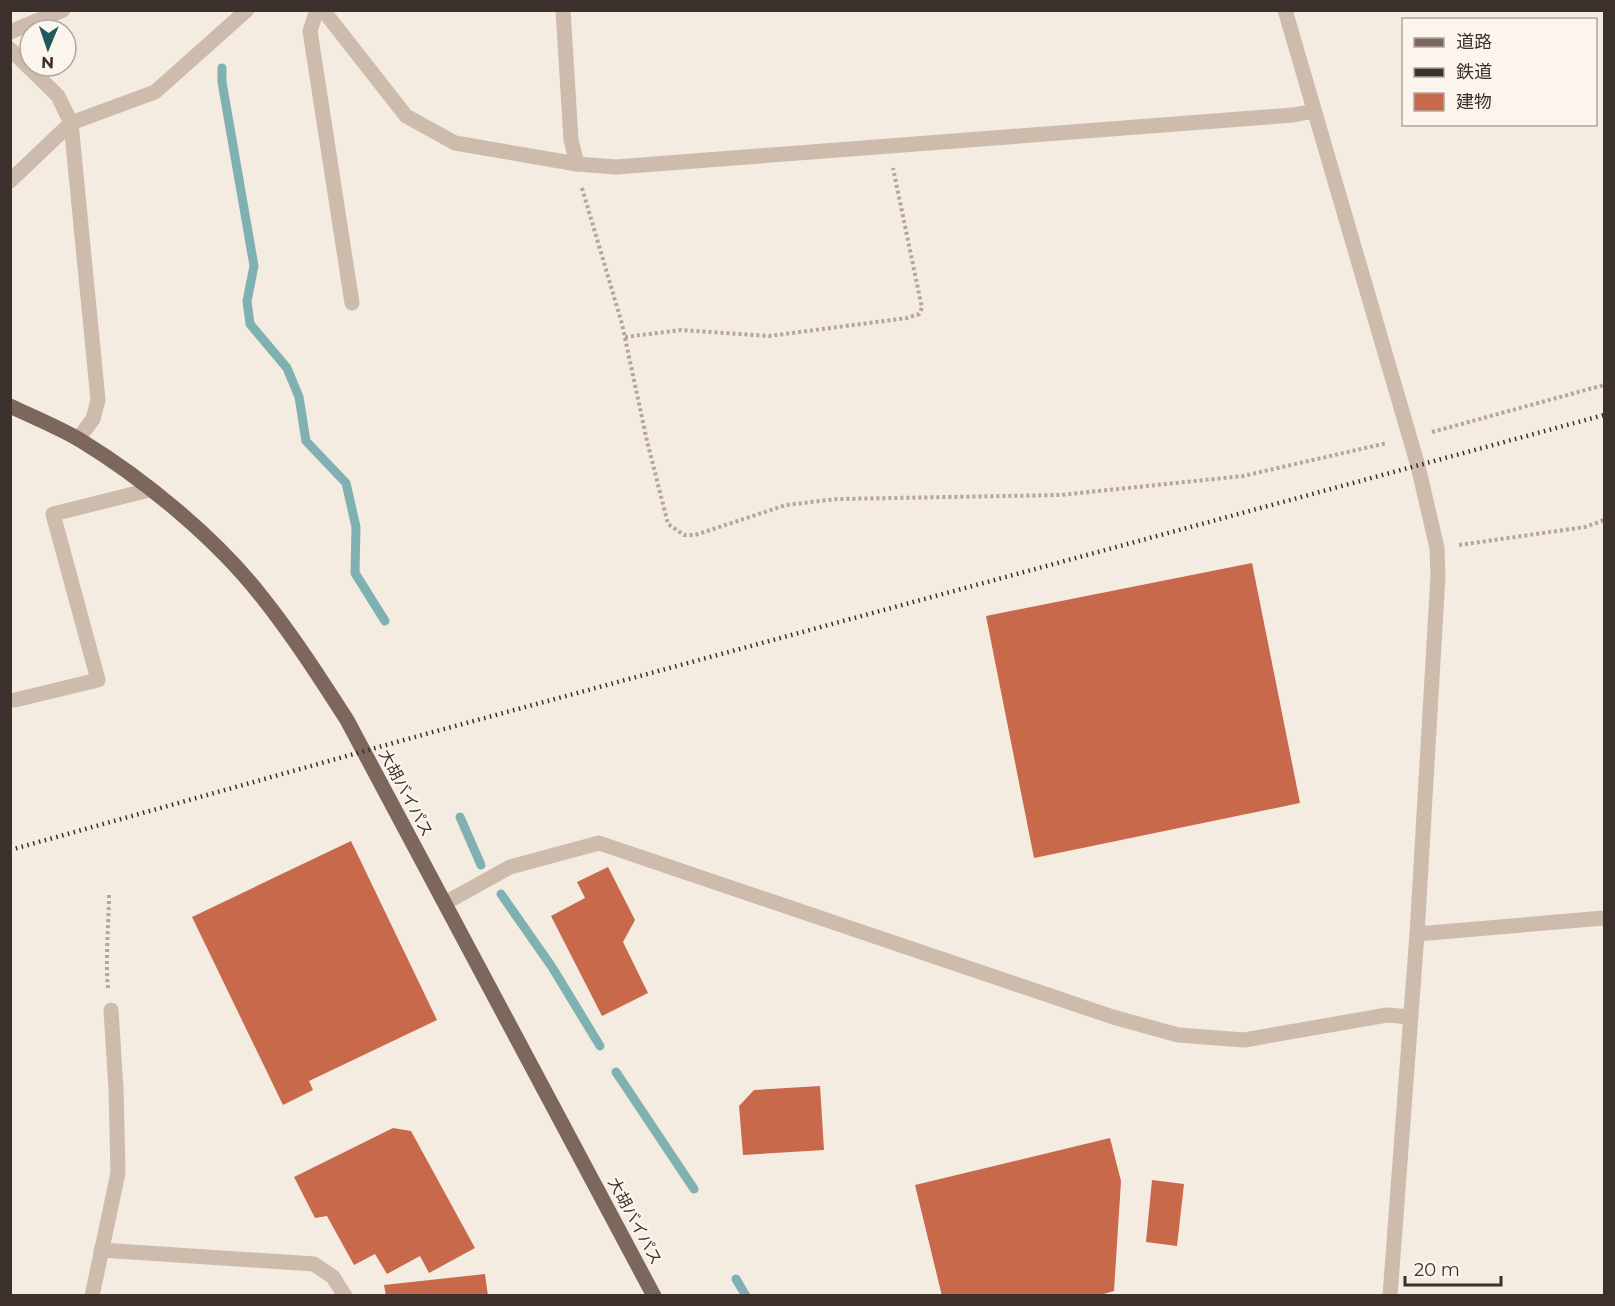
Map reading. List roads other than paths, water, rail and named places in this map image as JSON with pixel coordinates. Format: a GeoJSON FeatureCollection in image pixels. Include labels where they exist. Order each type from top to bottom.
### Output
{"type":"FeatureCollection","features":[{"type":"Feature","properties":{"kind":"main road","name":"大胡バイパス"},"geometry":{"type":"LineString","coordinates":[[10,406],[78,439],[149,490],[220,550],[262,596],[347,720],[654,1296]]}},
{"type":"Feature","properties":{"kind":"street"},"geometry":{"type":"LineString","coordinates":[[10,32],[63,10]]}},
{"type":"Feature","properties":{"kind":"street"},"geometry":{"type":"LineString","coordinates":[[10,181],[71,123],[155,92],[247,10]]}},
{"type":"Feature","properties":{"kind":"street"},"geometry":{"type":"LineString","coordinates":[[317,10],[310,31],[352,303]]}},
{"type":"Feature","properties":{"kind":"street"},"geometry":{"type":"LineString","coordinates":[[323,10],[406,116],[455,143],[577,164],[616,167],[1293,115],[1314,111]]}},
{"type":"Feature","properties":{"kind":"street"},"geometry":{"type":"LineString","coordinates":[[563,10],[571,140],[577,164]]}},
{"type":"Feature","properties":{"kind":"street"},"geometry":{"type":"LineString","coordinates":[[1285,10],[1409,438],[1437,548],[1438,576],[1417,934],[1390,1296]]}},
{"type":"Feature","properties":{"kind":"street"},"geometry":{"type":"LineString","coordinates":[[10,49],[58,96],[71,123],[98,400],[93,419],[78,439]]}},
{"type":"Feature","properties":{"kind":"street"},"geometry":{"type":"LineString","coordinates":[[15,700],[98,680],[53,514],[149,490]]}},
{"type":"Feature","properties":{"kind":"street"},"geometry":{"type":"LineString","coordinates":[[445,903],[510,867],[599,843],[1113,1017],[1178,1035],[1244,1040],[1387,1015],[1411,1017]]}},
{"type":"Feature","properties":{"kind":"street"},"geometry":{"type":"LineString","coordinates":[[1417,934],[1605,918]]}},
{"type":"Feature","properties":{"kind":"street"},"geometry":{"type":"LineString","coordinates":[[92,1296],[118,1173],[111,1010]]}},
{"type":"Feature","properties":{"kind":"street"},"geometry":{"type":"LineString","coordinates":[[101,1250],[314,1264],[333,1277],[345,1296]]}},
{"type":"Feature","properties":{"kind":"waterway"},"geometry":{"type":"LineString","coordinates":[[222,68],[222,82],[254,266],[247,301],[250,324],[287,368],[299,397],[306,441],[346,483],[356,527],[355,573],[385,621]]}},
{"type":"Feature","properties":{"kind":"waterway"},"geometry":{"type":"LineString","coordinates":[[460,817],[481,865]]}},
{"type":"Feature","properties":{"kind":"waterway"},"geometry":{"type":"LineString","coordinates":[[501,894],[552,967],[600,1046]]}},
{"type":"Feature","properties":{"kind":"waterway"},"geometry":{"type":"LineString","coordinates":[[616,1072],[694,1189]]}},
{"type":"Feature","properties":{"kind":"waterway"},"geometry":{"type":"LineString","coordinates":[[736,1279],[746,1296]]}},
{"type":"Feature","properties":{"kind":"railway"},"geometry":{"type":"LineString","coordinates":[[10,850],[422,735],[1604,415]]}}]}
